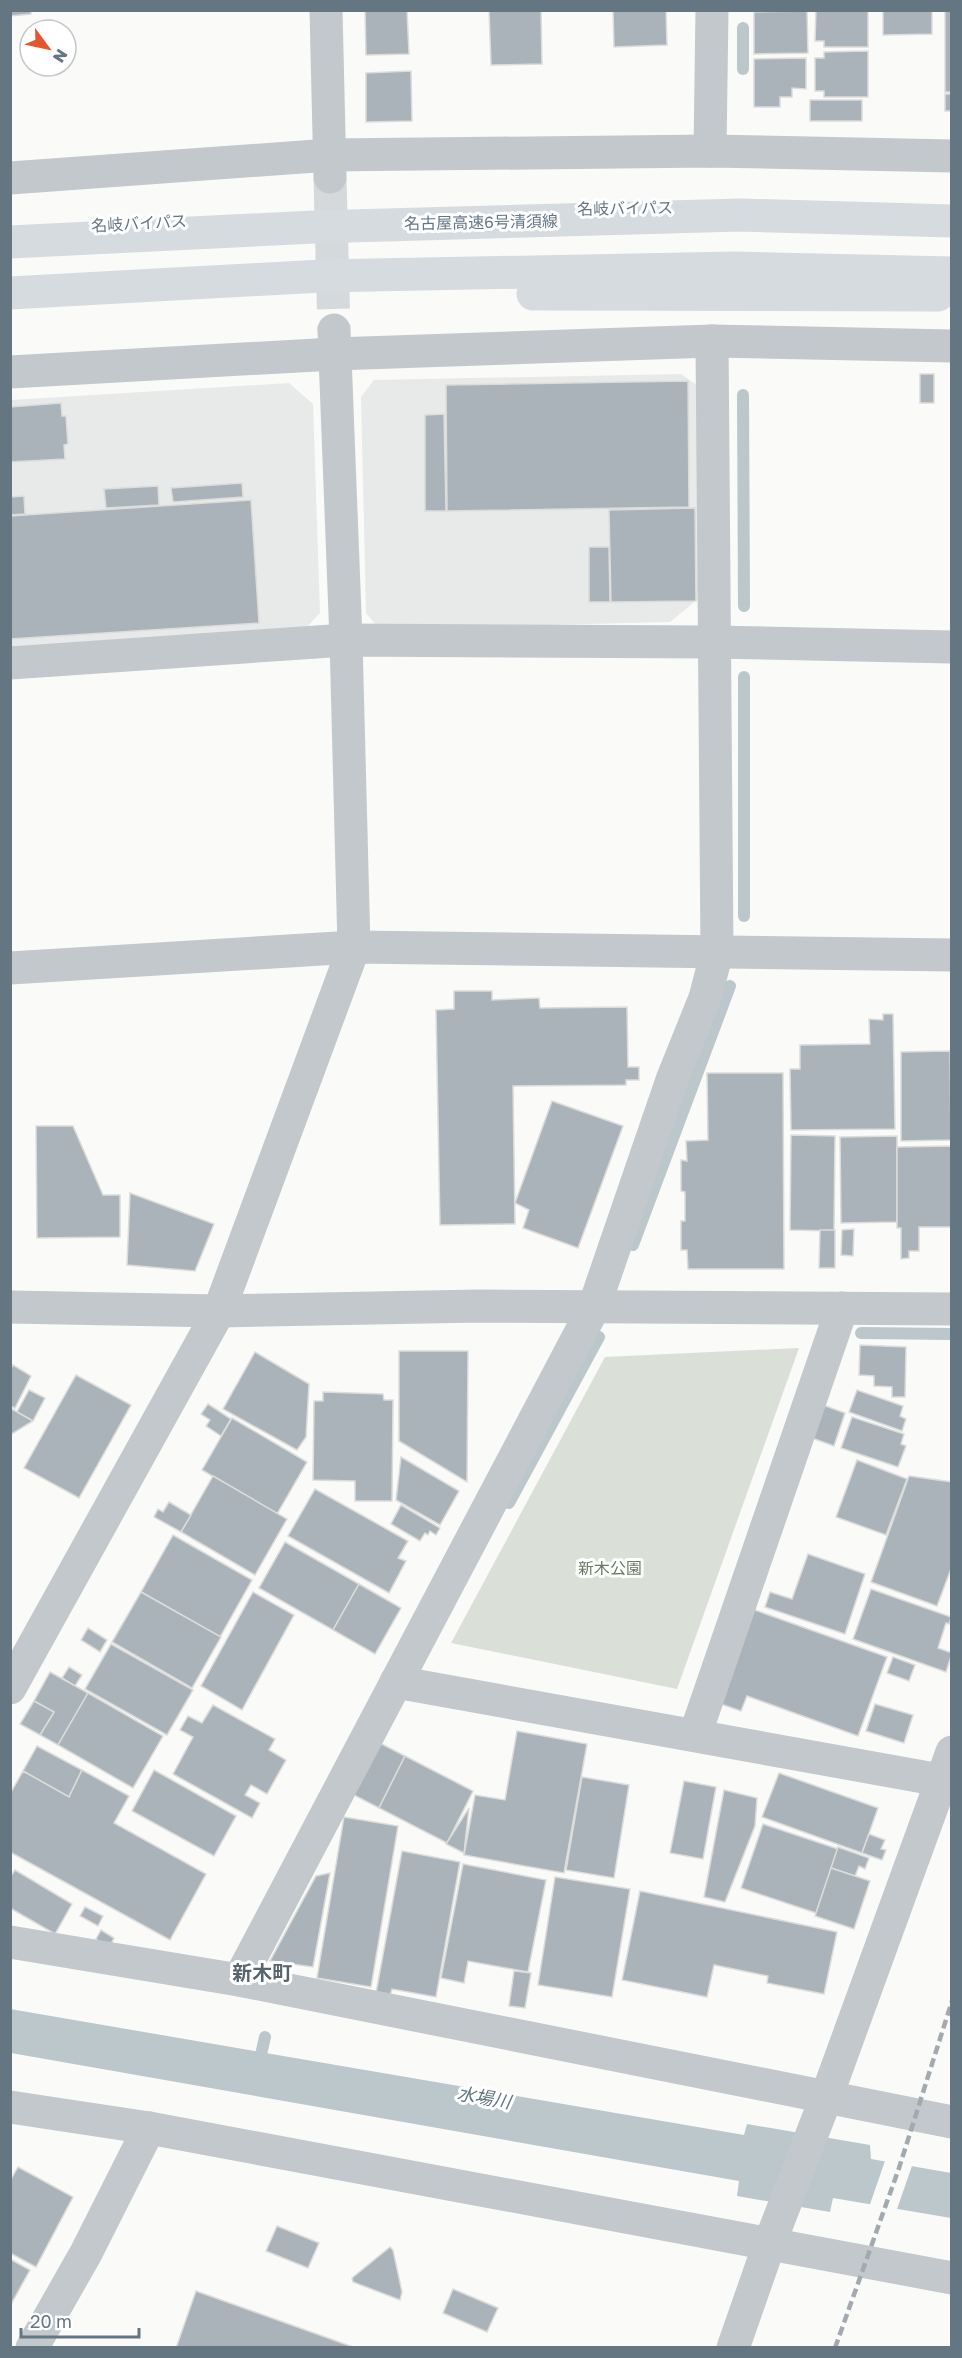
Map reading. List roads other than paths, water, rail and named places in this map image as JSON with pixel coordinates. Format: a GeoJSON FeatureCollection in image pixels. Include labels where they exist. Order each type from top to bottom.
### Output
{"type":"FeatureCollection","features":[{"type":"Feature","properties":{"kind":"highway","name":"名岐バイパス"},"geometry":{"type":"LineString","coordinates":[[10,230],[346,211],[718,207],[951,208]]}},
{"type":"Feature","properties":{"kind":"highway","name":"名古屋高速6号清須線"},"geometry":{"type":"LineString","coordinates":[[10,242],[314,226],[740,215],[951,221]]}},
{"type":"Feature","properties":{"kind":"highway"},"geometry":{"type":"LineString","coordinates":[[10,293],[322,276],[734,268],[951,273]]}},
{"type":"Feature","properties":{"kind":"highway"},"geometry":{"type":"LineString","coordinates":[[10,313],[342,295],[686,293],[951,295]]}},
{"type":"Feature","properties":{"kind":"street"},"geometry":{"type":"LineString","coordinates":[[326,10],[330,166]]}},
{"type":"Feature","properties":{"kind":"street"},"geometry":{"type":"LineString","coordinates":[[710,151],[712,10]]}},
{"type":"Feature","properties":{"kind":"street"},"geometry":{"type":"LineString","coordinates":[[10,178],[710,151],[951,156]]}},
{"type":"Feature","properties":{"kind":"street"},"geometry":{"type":"LineString","coordinates":[[239,1980],[594,1307],[672,1080],[705,998],[717,952],[712,341]]}},
{"type":"Feature","properties":{"kind":"street"},"geometry":{"type":"LineString","coordinates":[[10,372],[334,342],[712,341],[951,346]]}},
{"type":"Feature","properties":{"kind":"street"},"geometry":{"type":"LineString","coordinates":[[10,1688],[219,1311],[354,948],[346,640],[334,342]]}},
{"type":"Feature","properties":{"kind":"street"},"geometry":{"type":"LineString","coordinates":[[10,663],[346,640],[713,642],[951,647]]}},
{"type":"Feature","properties":{"kind":"street"},"geometry":{"type":"LineString","coordinates":[[10,968],[354,948],[951,955]]}},
{"type":"Feature","properties":{"kind":"street"},"geometry":{"type":"LineString","coordinates":[[10,1307],[219,1311],[479,1306],[951,1309]]}},
{"type":"Feature","properties":{"kind":"street"},"geometry":{"type":"LineString","coordinates":[[695,1735],[842,1308]]}},
{"type":"Feature","properties":{"kind":"street"},"geometry":{"type":"LineString","coordinates":[[396,1682],[695,1735],[946,1766],[823,2109],[773,2234],[733,2348]]}},
{"type":"Feature","properties":{"kind":"street"},"geometry":{"type":"LineString","coordinates":[[10,1942],[239,1980],[823,2109],[951,2122]]}},
{"type":"Feature","properties":{"kind":"street"},"geometry":{"type":"LineString","coordinates":[[10,2107],[149,2128],[773,2234],[951,2278]]}},
{"type":"Feature","properties":{"kind":"street"},"geometry":{"type":"LineString","coordinates":[[32,2348],[86,2253],[149,2128]]}},
{"type":"Feature","properties":{"kind":"water","name":"水場川"},"geometry":{"type":"Polygon","coordinates":[[[10,2009],[744,2135],[747,2124],[870,2145],[871,2159],[951,2173],[951,2218],[833,2198],[830,2212],[737,2196],[739,2181],[11,2053],[10,2009]]]}},
{"type":"Feature","properties":{"kind":"waterway"},"geometry":{"type":"LineString","coordinates":[[743,28],[743,69]]}},
{"type":"Feature","properties":{"kind":"waterway"},"geometry":{"type":"LineString","coordinates":[[743,395],[744,606]]}},
{"type":"Feature","properties":{"kind":"waterway"},"geometry":{"type":"LineString","coordinates":[[744,677],[744,916]]}},
{"type":"Feature","properties":{"kind":"waterway"},"geometry":{"type":"LineString","coordinates":[[633,1245],[730,986]]}},
{"type":"Feature","properties":{"kind":"waterway"},"geometry":{"type":"LineString","coordinates":[[861,1333],[952,1334]]}},
{"type":"Feature","properties":{"kind":"waterway"},"geometry":{"type":"LineString","coordinates":[[509,1503],[599,1337]]}},
{"type":"Feature","properties":{"kind":"waterway"},"geometry":{"type":"LineString","coordinates":[[258,2068],[265,2037]]}},
{"type":"Feature","properties":{"kind":"tunnel"},"geometry":{"type":"LineString","coordinates":[[330,178],[334,330]]}},
{"type":"Feature","properties":{"kind":"railway"},"geometry":{"type":"LineString","coordinates":[[835,2348],[899,2168],[952,2001]]}},
{"type":"Feature","properties":{"kind":"district","name":"新木町"},"geometry":{"type":"Point","coordinates":[262,1973]}},
{"type":"Feature","properties":{"kind":"park label","name":"新木公園"},"geometry":{"type":"Point","coordinates":[610,1568]}}]}
